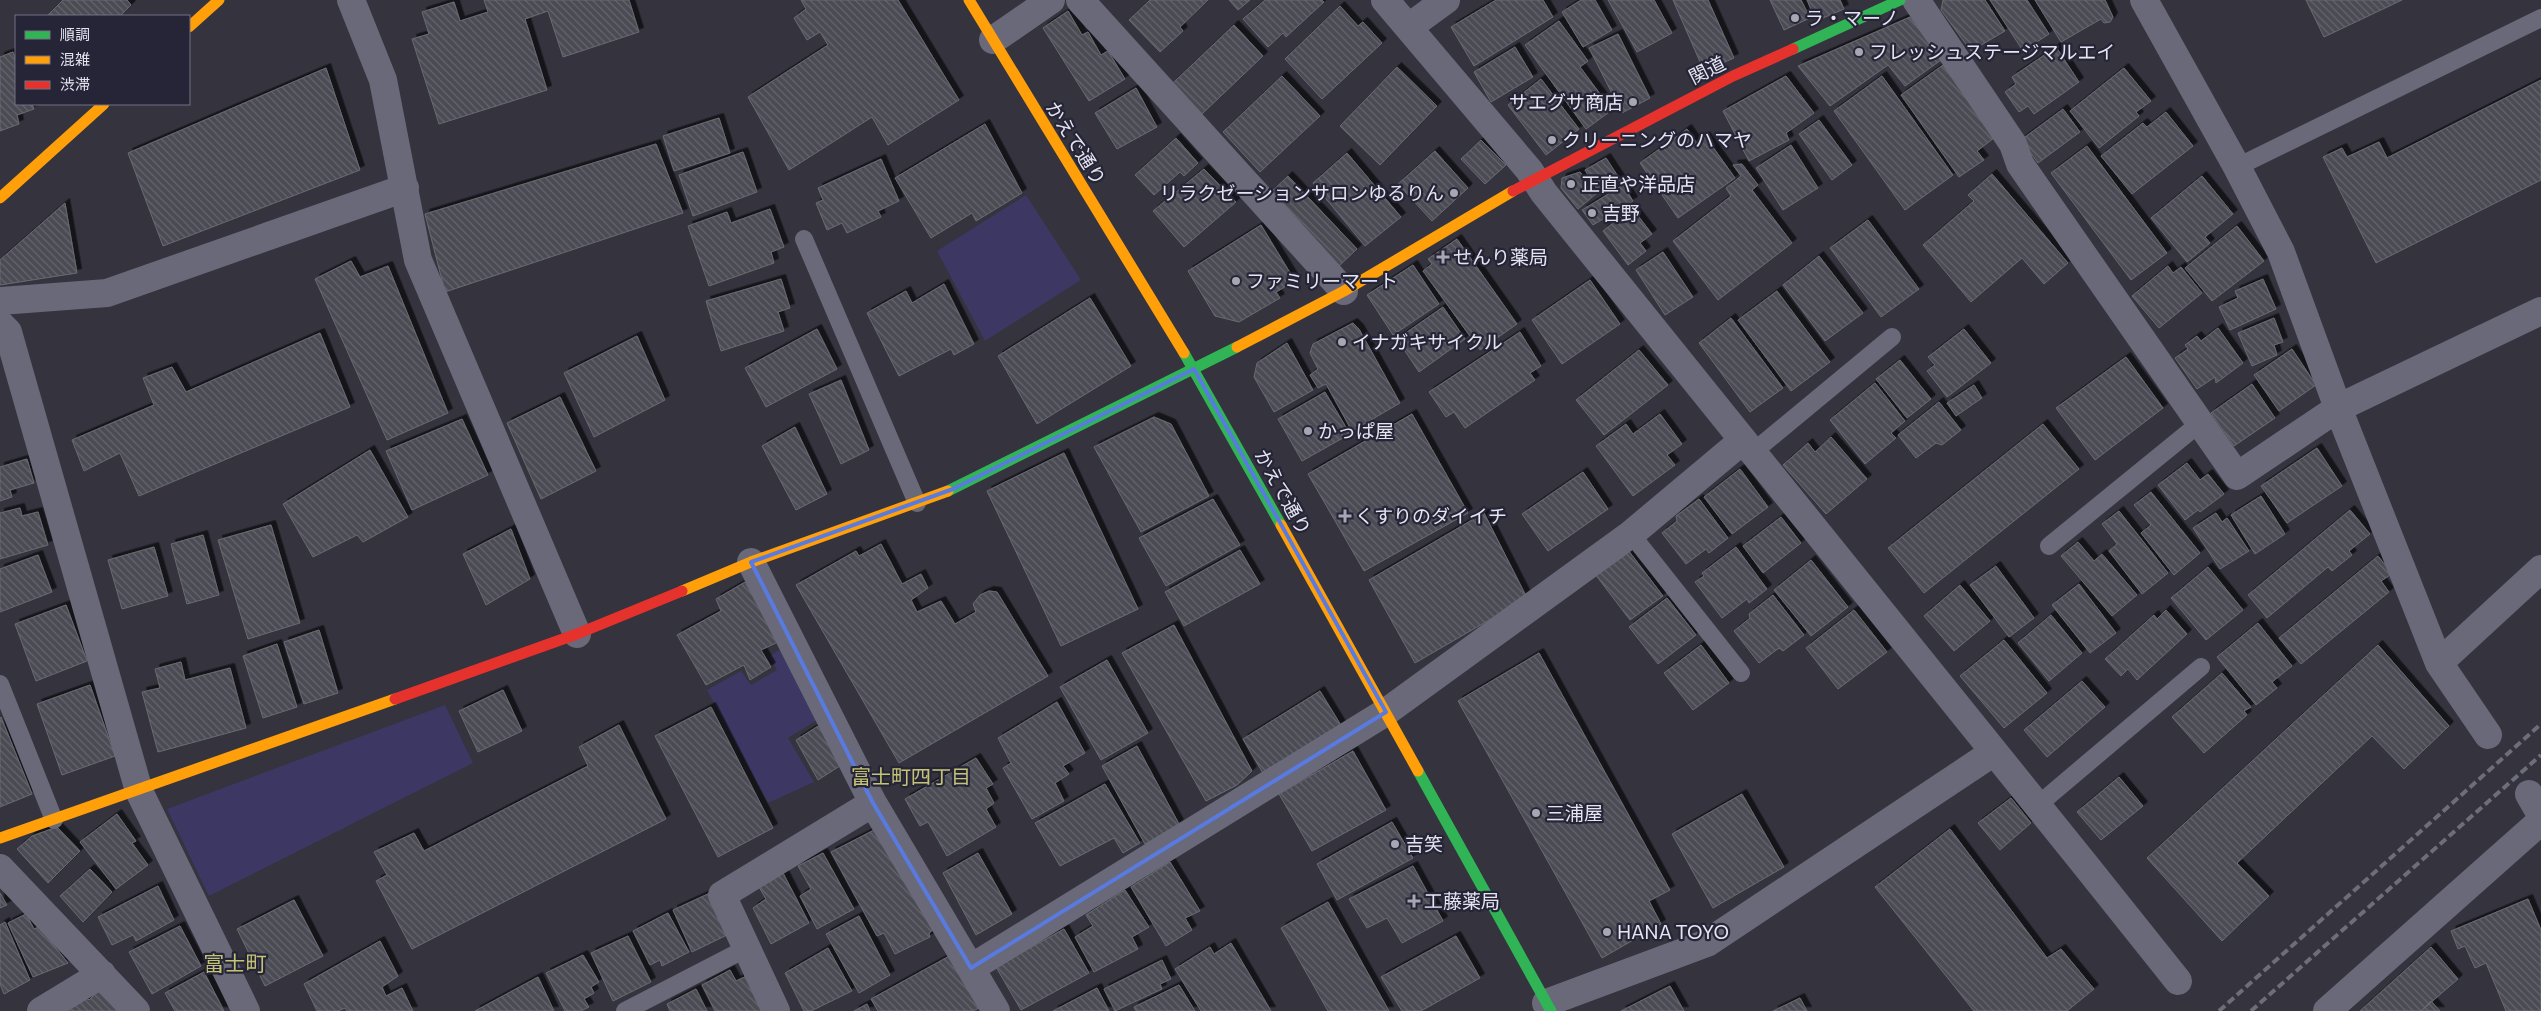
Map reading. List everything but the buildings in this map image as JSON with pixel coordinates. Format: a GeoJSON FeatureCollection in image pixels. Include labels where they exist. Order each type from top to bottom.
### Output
{"type":"FeatureCollection","features":[{"type":"Feature","properties":{"kind":"street"},"geometry":{"type":"LineString","coordinates":[[190,26],[219,0]]}},
{"type":"Feature","properties":{"kind":"street"},"geometry":{"type":"LineString","coordinates":[[351,0],[383,80],[418,260],[577,634]]}},
{"type":"Feature","properties":{"kind":"street","name":"かえで通り"},"geometry":{"type":"LineString","coordinates":[[969,0],[1194,369],[1548,1007]]}},
{"type":"Feature","properties":{"kind":"street"},"geometry":{"type":"LineString","coordinates":[[993,40],[1051,0]]}},
{"type":"Feature","properties":{"kind":"street"},"geometry":{"type":"LineString","coordinates":[[1080,0],[1344,290]]}},
{"type":"Feature","properties":{"kind":"street"},"geometry":{"type":"LineString","coordinates":[[1385,0],[1530,170],[1534,179],[1747,447],[2038,805],[2178,981]]}},
{"type":"Feature","properties":{"kind":"street"},"geometry":{"type":"LineString","coordinates":[[1408,27],[1446,0]]}},
{"type":"Feature","properties":{"kind":"street","name":"関道"},"geometry":{"type":"LineString","coordinates":[[0,838],[140,791],[577,634],[751,562],[918,503],[962,485],[1194,369],[1344,290],[1534,179],[1733,76],[1900,0]]}},
{"type":"Feature","properties":{"kind":"street"},"geometry":{"type":"LineString","coordinates":[[1916,0],[2013,144],[2020,164],[2237,476],[2338,408],[2541,311]]}},
{"type":"Feature","properties":{"kind":"street"},"geometry":{"type":"LineString","coordinates":[[2144,0],[2237,167],[2281,252],[2338,408],[2439,662],[2488,736]]}},
{"type":"Feature","properties":{"kind":"street"},"geometry":{"type":"LineString","coordinates":[[0,198],[103,105]]}},
{"type":"Feature","properties":{"kind":"street"},"geometry":{"type":"LineString","coordinates":[[0,301],[106,293],[405,188]]}},
{"type":"Feature","properties":{"kind":"street"},"geometry":{"type":"LineString","coordinates":[[0,324],[8,332],[140,791],[246,1011]]}},
{"type":"Feature","properties":{"kind":"street"},"geometry":{"type":"LineString","coordinates":[[971,968],[1386,712],[1747,447]]}},
{"type":"Feature","properties":{"kind":"street"},"geometry":{"type":"LineString","coordinates":[[751,562],[873,803],[996,1011]]}},
{"type":"Feature","properties":{"kind":"street"},"geometry":{"type":"LineString","coordinates":[[2439,662],[2541,569]]}},
{"type":"Feature","properties":{"kind":"street"},"geometry":{"type":"LineString","coordinates":[[1548,1007],[1707,943],[1994,752]]}},
{"type":"Feature","properties":{"kind":"street"},"geometry":{"type":"LineString","coordinates":[[776,1011],[722,895],[873,803]]}},
{"type":"Feature","properties":{"kind":"street"},"geometry":{"type":"LineString","coordinates":[[2327,1011],[2541,821]]}},
{"type":"Feature","properties":{"kind":"street"},"geometry":{"type":"LineString","coordinates":[[0,868],[136,1011]]}},
{"type":"Feature","properties":{"kind":"street"},"geometry":{"type":"LineString","coordinates":[[41,1011],[102,974]]}},
{"type":"Feature","properties":{"kind":"lane"},"geometry":{"type":"LineString","coordinates":[[2237,167],[2541,18]]}},
{"type":"Feature","properties":{"kind":"lane"},"geometry":{"type":"LineString","coordinates":[[804,239],[918,503]]}},
{"type":"Feature","properties":{"kind":"lane"},"geometry":{"type":"LineString","coordinates":[[1747,447],[1892,337]]}},
{"type":"Feature","properties":{"kind":"lane"},"geometry":{"type":"LineString","coordinates":[[2049,546],[2200,423]]}},
{"type":"Feature","properties":{"kind":"lane"},"geometry":{"type":"LineString","coordinates":[[1631,534],[1742,673]]}},
{"type":"Feature","properties":{"kind":"lane"},"geometry":{"type":"LineString","coordinates":[[2038,805],[2201,668]]}},
{"type":"Feature","properties":{"kind":"lane"},"geometry":{"type":"LineString","coordinates":[[0,684],[54,820]]}},
{"type":"Feature","properties":{"kind":"lane"},"geometry":{"type":"LineString","coordinates":[[625,1011],[747,948]]}},
{"type":"Feature","properties":{"kind":"highlighted area"},"geometry":{"type":"Polygon","coordinates":[[[1194,369],[1386,712],[971,968],[873,803],[751,562],[953,489],[1194,369]]]}},
{"type":"Feature","properties":{"kind":"shaded area"},"geometry":{"type":"Polygon","coordinates":[[[1026,195],[1081,280],[985,341],[937,251],[1026,195]]]}},
{"type":"Feature","properties":{"kind":"shaded area"},"geometry":{"type":"Polygon","coordinates":[[[781,649],[822,717],[788,738],[814,782],[768,803],[707,690],[741,671],[751,685],[777,670],[769,656],[781,649]]]}},
{"type":"Feature","properties":{"kind":"shaded area"},"geometry":{"type":"Polygon","coordinates":[[[445,705],[473,763],[209,896],[167,809],[445,705]]]}},
{"type":"Feature","properties":{"kind":"railway"},"geometry":{"type":"LineString","coordinates":[[2219,1011],[2541,724]]}},
{"type":"Feature","properties":{"kind":"railway"},"geometry":{"type":"LineString","coordinates":[[2251,1011],[2541,755]]}},
{"type":"Feature","properties":{"kind":"traffic: fast"},"geometry":{"type":"LineString","coordinates":[[1793,49],[1900,0]]}},
{"type":"Feature","properties":{"kind":"traffic: fast"},"geometry":{"type":"LineString","coordinates":[[948,491],[1237,347]]}},
{"type":"Feature","properties":{"kind":"traffic: fast"},"geometry":{"type":"LineString","coordinates":[[1184,353],[1281,525]]}},
{"type":"Feature","properties":{"kind":"traffic: fast"},"geometry":{"type":"LineString","coordinates":[[1418,771],[1551,1011]]}},
{"type":"Feature","properties":{"kind":"traffic: slow"},"geometry":{"type":"LineString","coordinates":[[190,26],[219,0]]}},
{"type":"Feature","properties":{"kind":"traffic: slow"},"geometry":{"type":"LineString","coordinates":[[969,0],[1184,353]]}},
{"type":"Feature","properties":{"kind":"traffic: slow"},"geometry":{"type":"LineString","coordinates":[[0,198],[103,105]]}},
{"type":"Feature","properties":{"kind":"traffic: slow"},"geometry":{"type":"LineString","coordinates":[[1237,347],[1344,291],[1513,191]]}},
{"type":"Feature","properties":{"kind":"traffic: slow"},"geometry":{"type":"LineString","coordinates":[[682,591],[751,562],[948,491]]}},
{"type":"Feature","properties":{"kind":"traffic: slow"},"geometry":{"type":"LineString","coordinates":[[1281,525],[1418,771]]}},
{"type":"Feature","properties":{"kind":"traffic: slow"},"geometry":{"type":"LineString","coordinates":[[0,838],[395,699]]}},
{"type":"Feature","properties":{"kind":"traffic: jam"},"geometry":{"type":"LineString","coordinates":[[1513,191],[1733,76],[1793,49]]}},
{"type":"Feature","properties":{"kind":"traffic: jam"},"geometry":{"type":"LineString","coordinates":[[395,699],[577,634],[682,591]]}},
{"type":"Feature","properties":{"kind":"place","name":"ラ・マーノ"},"geometry":{"type":"Point","coordinates":[1795,18]}},
{"type":"Feature","properties":{"kind":"place","name":"フレッシュステージマルエイ"},"geometry":{"type":"Point","coordinates":[1859,52]}},
{"type":"Feature","properties":{"kind":"place","name":"サエグサ商店"},"geometry":{"type":"Point","coordinates":[1633,102]}},
{"type":"Feature","properties":{"kind":"place","name":"クリーニングのハマヤ"},"geometry":{"type":"Point","coordinates":[1552,140]}},
{"type":"Feature","properties":{"kind":"place","name":"正直や洋品店"},"geometry":{"type":"Point","coordinates":[1571,184]}},
{"type":"Feature","properties":{"kind":"place","name":"リラクゼーションサロンゆるりん"},"geometry":{"type":"Point","coordinates":[1454,193]}},
{"type":"Feature","properties":{"kind":"place","name":"吉野"},"geometry":{"type":"Point","coordinates":[1592,213]}},
{"type":"Feature","properties":{"kind":"place","name":"せんり薬局"},"geometry":{"type":"Point","coordinates":[1443,257]}},
{"type":"Feature","properties":{"kind":"place","name":"ファミリーマート"},"geometry":{"type":"Point","coordinates":[1236,281]}},
{"type":"Feature","properties":{"kind":"place","name":"イナガキサイクル"},"geometry":{"type":"Point","coordinates":[1342,342]}},
{"type":"Feature","properties":{"kind":"place","name":"かっぱ屋"},"geometry":{"type":"Point","coordinates":[1308,431]}},
{"type":"Feature","properties":{"kind":"place","name":"くすりのダイイチ"},"geometry":{"type":"Point","coordinates":[1345,516]}},
{"type":"Feature","properties":{"kind":"place","name":"三浦屋"},"geometry":{"type":"Point","coordinates":[1536,813]}},
{"type":"Feature","properties":{"kind":"place","name":"吉笑"},"geometry":{"type":"Point","coordinates":[1395,844]}},
{"type":"Feature","properties":{"kind":"place","name":"工藤薬局"},"geometry":{"type":"Point","coordinates":[1414,901]}},
{"type":"Feature","properties":{"kind":"place","name":"HANA TOYO"},"geometry":{"type":"Point","coordinates":[1607,932]}},
{"type":"Feature","properties":{"kind":"district","name":"富士町四丁目"},"geometry":{"type":"Point","coordinates":[911,777]}},
{"type":"Feature","properties":{"kind":"district","name":"富士町"},"geometry":{"type":"Point","coordinates":[235,964]}}]}
